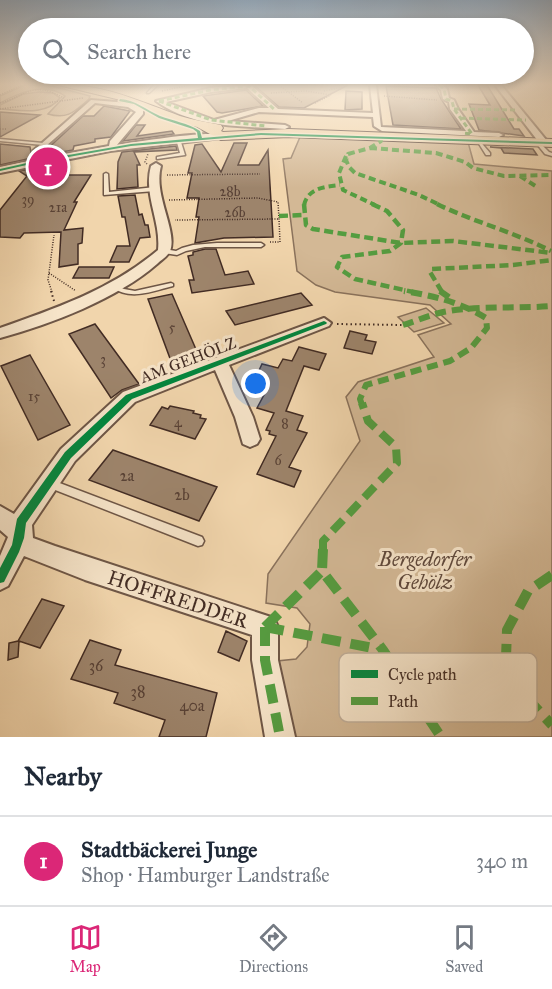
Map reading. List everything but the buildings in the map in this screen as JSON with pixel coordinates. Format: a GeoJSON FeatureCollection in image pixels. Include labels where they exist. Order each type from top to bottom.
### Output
{"type":"FeatureCollection","features":[{"type":"Feature","properties":{"kind":"main road"},"geometry":{"type":"LineString","coordinates":[[179,119],[213,131],[382,133],[544,143]]}},
{"type":"Feature","properties":{"kind":"street"},"geometry":{"type":"LineString","coordinates":[[40,161],[37,157],[38,151],[43,144],[72,119]]}},
{"type":"Feature","properties":{"kind":"street"},"geometry":{"type":"LineString","coordinates":[[113,148],[113,144],[134,119]]}},
{"type":"Feature","properties":{"kind":"street"},"geometry":{"type":"LineString","coordinates":[[196,119],[213,131]]}},
{"type":"Feature","properties":{"kind":"street"},"geometry":{"type":"LineString","coordinates":[[213,131],[235,119]]}},
{"type":"Feature","properties":{"kind":"street"},"geometry":{"type":"LineString","coordinates":[[377,119],[378,127],[382,133]]}},
{"type":"Feature","properties":{"kind":"street"},"geometry":{"type":"LineString","coordinates":[[462,119],[475,137],[499,135]]}},
{"type":"Feature","properties":{"kind":"street"},"geometry":{"type":"LineString","coordinates":[[525,119],[544,143]]}},
{"type":"Feature","properties":{"kind":"street"},"geometry":{"type":"LineString","coordinates":[[0,170],[213,131],[285,127]]}},
{"type":"Feature","properties":{"kind":"street"},"geometry":{"type":"LineString","coordinates":[[0,333],[92,299],[137,275],[164,251],[165,243],[156,180]]}},
{"type":"Feature","properties":{"kind":"street","name":"AM GEHÖLZ"},"geometry":{"type":"LineString","coordinates":[[0,578],[12,560],[21,535],[21,522],[68,455],[129,397],[324,323]]}},
{"type":"Feature","properties":{"kind":"street","name":"AM GEHÖLZ"},"geometry":{"type":"LineString","coordinates":[[220,362],[244,417],[250,439]]}},
{"type":"Feature","properties":{"kind":"street","name":"HOFFREDDER"},"geometry":{"type":"LineString","coordinates":[[0,516],[21,535],[25,546],[84,569],[185,599],[265,627],[265,660],[280,737]]}},
{"type":"Feature","properties":{"kind":"lane"},"geometry":{"type":"LineString","coordinates":[[475,137],[488,153]]}},
{"type":"Feature","properties":{"kind":"lane"},"geometry":{"type":"LineString","coordinates":[[103,200],[156,180],[183,154],[178,139]]}},
{"type":"Feature","properties":{"kind":"lane"},"geometry":{"type":"LineString","coordinates":[[0,140],[43,144]]}},
{"type":"Feature","properties":{"kind":"lane"},"geometry":{"type":"LineString","coordinates":[[544,143],[547,153],[552,155]]}},
{"type":"Feature","properties":{"kind":"lane"},"geometry":{"type":"LineString","coordinates":[[106,174],[106,194],[156,180]]}},
{"type":"Feature","properties":{"kind":"lane"},"geometry":{"type":"LineString","coordinates":[[164,251],[177,253],[183,248],[261,245]]}},
{"type":"Feature","properties":{"kind":"lane"},"geometry":{"type":"LineString","coordinates":[[115,287],[124,294],[132,294],[171,285]]}},
{"type":"Feature","properties":{"kind":"lane"},"geometry":{"type":"LineString","coordinates":[[49,483],[198,541]]}},
{"type":"Feature","properties":{"kind":"path"},"geometry":{"type":"LineString","coordinates":[[0,129],[6,129]]}},
{"type":"Feature","properties":{"kind":"path"},"geometry":{"type":"LineString","coordinates":[[151,142],[152,146],[145,162],[156,180],[278,202],[279,219],[162,220]]}},
{"type":"Feature","properties":{"kind":"path"},"geometry":{"type":"LineString","coordinates":[[156,180],[260,174]]}},
{"type":"Feature","properties":{"kind":"path"},"geometry":{"type":"LineString","coordinates":[[54,235],[48,280],[57,312]]}},
{"type":"Feature","properties":{"kind":"path"},"geometry":{"type":"LineString","coordinates":[[49,273],[69,288],[92,299]]}},
{"type":"Feature","properties":{"kind":"path"},"geometry":{"type":"LineString","coordinates":[[324,323],[403,325]]}},
{"type":"Feature","properties":{"kind":"green space","name":"Bergedorfer Gehölz"},"geometry":{"type":"Polygon","coordinates":[[[300,137],[468,142],[474,164],[552,171],[552,737],[294,737],[277,661],[296,659],[307,647],[310,624],[297,608],[266,603],[268,574],[360,441],[346,397],[358,382],[434,357],[418,335],[451,324],[430,305],[335,292],[316,285],[297,271],[283,159],[291,158],[300,137]]]}},
{"type":"Feature","properties":{"kind":"green space"},"geometry":{"type":"Polygon","coordinates":[[[426,308],[444,323],[414,332],[398,317],[426,308]]]}},
{"type":"Feature","properties":{"kind":"marked path"},"geometry":{"type":"LineString","coordinates":[[209,119],[266,126]]}},
{"type":"Feature","properties":{"kind":"marked path"},"geometry":{"type":"LineString","coordinates":[[461,119],[472,134],[463,133]]}},
{"type":"Feature","properties":{"kind":"marked path"},"geometry":{"type":"LineString","coordinates":[[506,119],[526,120]]}},
{"type":"Feature","properties":{"kind":"marked path"},"geometry":{"type":"LineString","coordinates":[[380,137],[381,141],[370,148],[348,154],[346,162],[355,173],[419,195],[456,213],[524,237],[551,251]]}},
{"type":"Feature","properties":{"kind":"marked path"},"geometry":{"type":"LineString","coordinates":[[370,148],[436,153],[465,162],[473,168],[504,176],[552,175]]}},
{"type":"Feature","properties":{"kind":"marked path"},"geometry":{"type":"LineString","coordinates":[[346,156],[339,173],[343,190],[387,211],[403,230],[401,243],[390,251],[342,257],[337,267],[344,274],[369,284],[432,295],[465,306],[486,318],[487,328],[471,348],[450,361],[377,380],[366,385],[360,399],[368,421],[396,447],[397,463],[323,541],[322,571],[385,653]]}},
{"type":"Feature","properties":{"kind":"marked path"},"geometry":{"type":"LineString","coordinates":[[520,176],[537,187]]}},
{"type":"Feature","properties":{"kind":"marked path"},"geometry":{"type":"LineString","coordinates":[[340,185],[315,190],[309,194],[304,206],[306,225],[313,229],[401,243],[453,241],[552,253]]}},
{"type":"Feature","properties":{"kind":"marked path"},"geometry":{"type":"LineString","coordinates":[[279,216],[303,215]]}},
{"type":"Feature","properties":{"kind":"marked path"},"geometry":{"type":"LineString","coordinates":[[450,298],[442,293],[435,284],[430,272],[432,269],[513,265],[552,260]]}},
{"type":"Feature","properties":{"kind":"marked path"},"geometry":{"type":"LineString","coordinates":[[403,325],[442,312],[470,308],[515,309],[552,306]]}},
{"type":"Feature","properties":{"kind":"marked path"},"geometry":{"type":"LineString","coordinates":[[265,627],[322,571]]}},
{"type":"Feature","properties":{"kind":"marked path"},"geometry":{"type":"LineString","coordinates":[[506,653],[507,630],[528,591],[552,575]]}},
{"type":"Feature","properties":{"kind":"marked path"},"geometry":{"type":"LineString","coordinates":[[265,627],[383,650]]}},
{"type":"Feature","properties":{"kind":"marked path"},"geometry":{"type":"LineString","coordinates":[[265,627],[265,660],[280,737]]}},
{"type":"Feature","properties":{"kind":"marked path"},"geometry":{"type":"LineString","coordinates":[[537,709],[552,725]]}},
{"type":"Feature","properties":{"kind":"marked path"},"geometry":{"type":"LineString","coordinates":[[431,722],[441,737]]}},
{"type":"Feature","properties":{"kind":"cycle path"},"geometry":{"type":"LineString","coordinates":[[168,119],[189,126],[199,132],[200,138]]}},
{"type":"Feature","properties":{"kind":"cycle path"},"geometry":{"type":"LineString","coordinates":[[0,170],[131,145],[261,134],[552,143]]}},
{"type":"Feature","properties":{"kind":"cycle path"},"geometry":{"type":"LineString","coordinates":[[0,578],[14,552],[21,522],[68,455],[129,397],[324,323]]}},
{"type":"Feature","properties":{"kind":"place","name":"Stadtbäckerei Junge"},"geometry":{"type":"Point","coordinates":[48,167]}}]}
